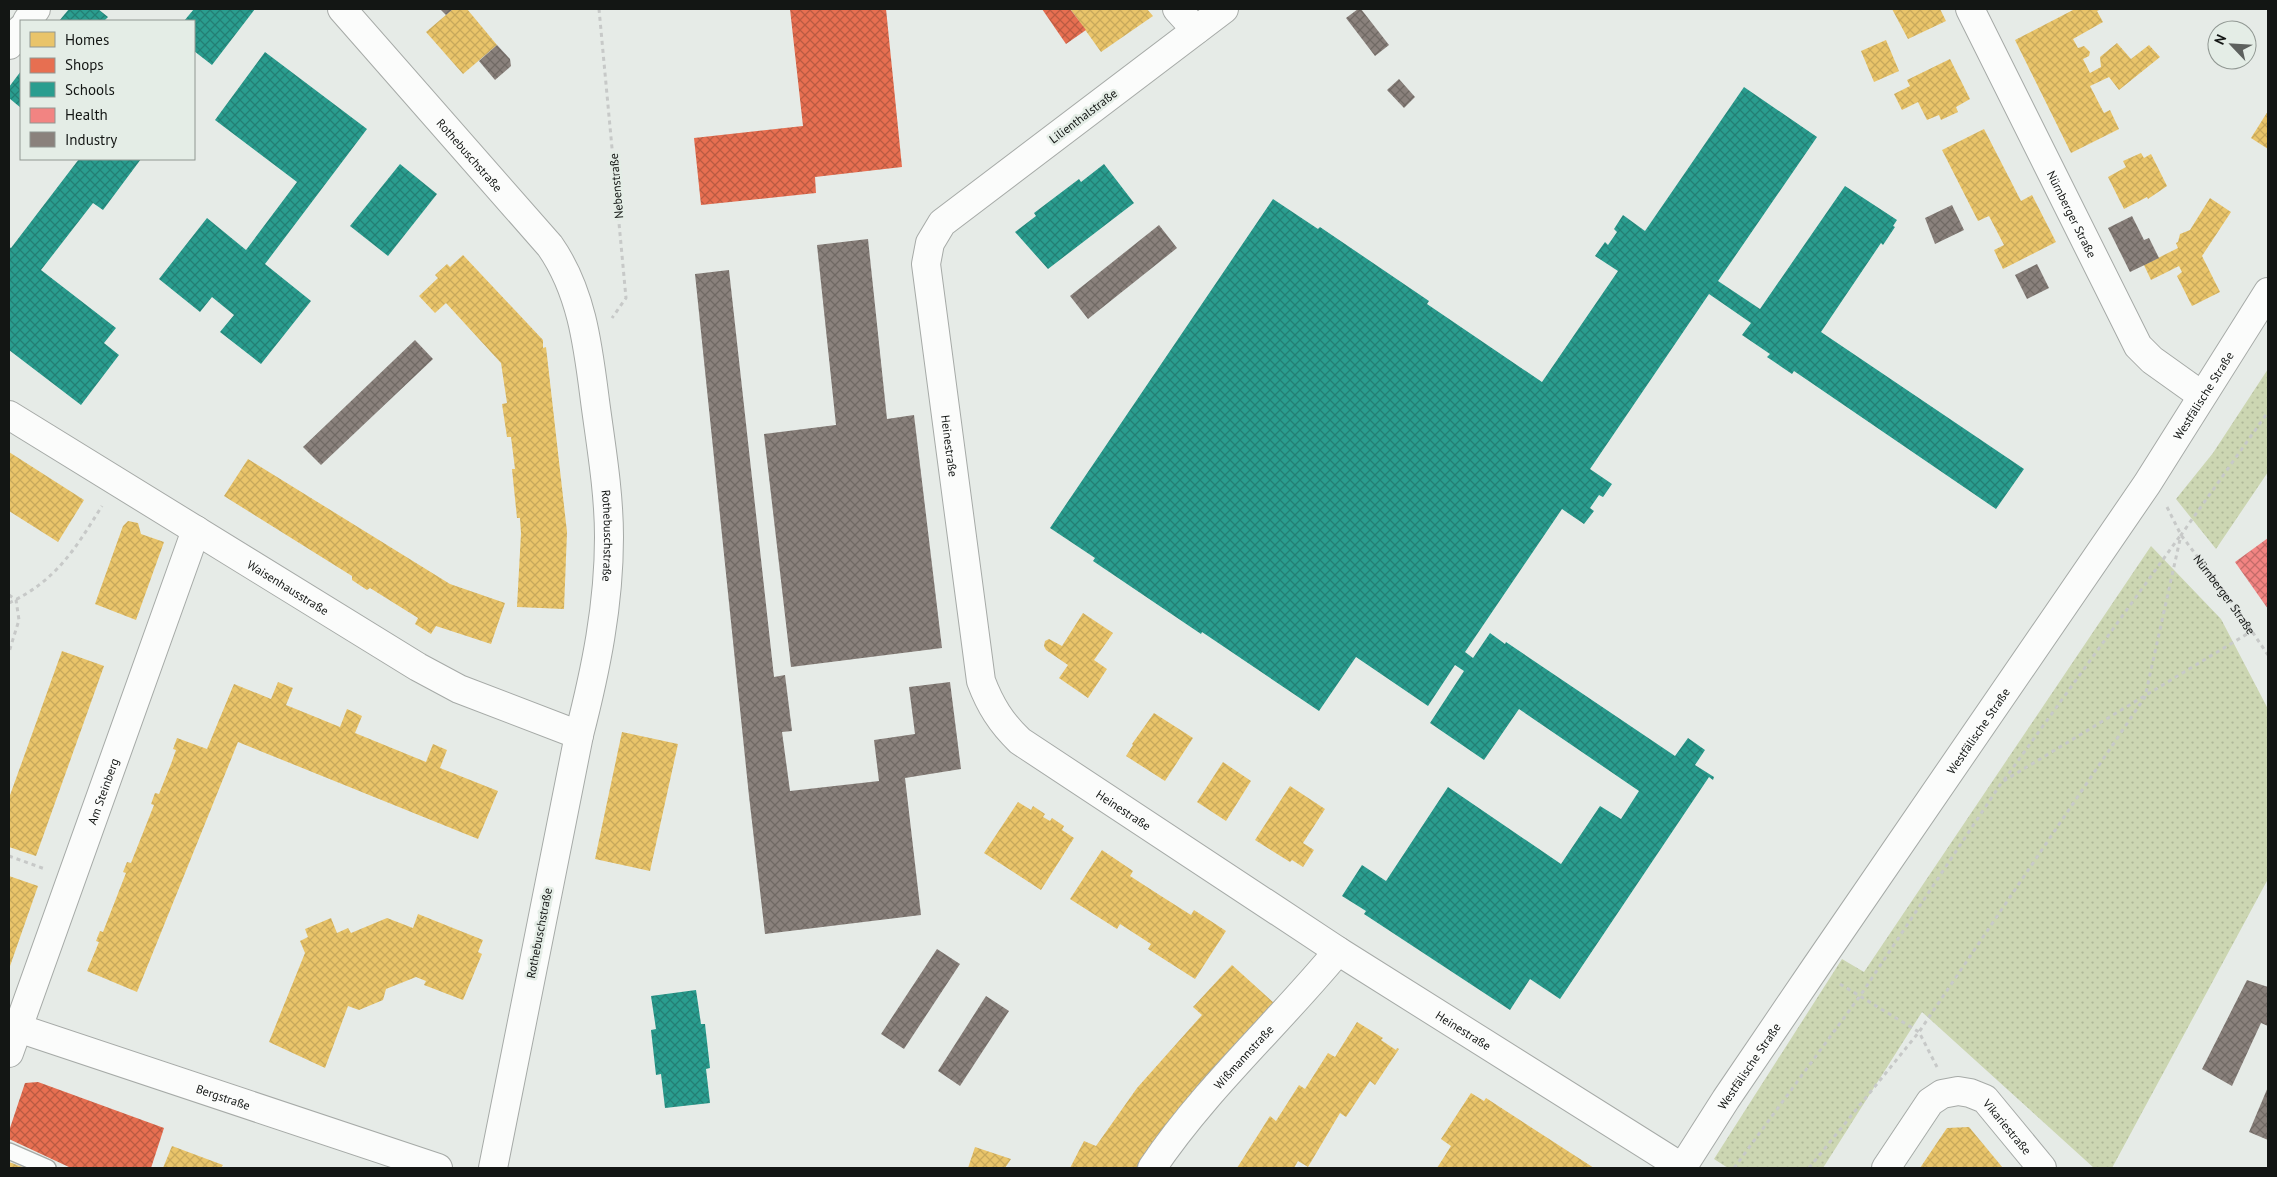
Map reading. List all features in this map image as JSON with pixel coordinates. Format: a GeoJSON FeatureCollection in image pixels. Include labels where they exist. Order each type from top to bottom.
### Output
{"type":"FeatureCollection","features":[{"type":"Feature","properties":{"kind":"street"},"geometry":{"type":"LineString","coordinates":[[28,20],[36,9]]}},
{"type":"Feature","properties":{"kind":"street","name":"Rothebuschstraße"},"geometry":{"type":"LineString","coordinates":[[342,9],[550,246],[572,285],[580,308],[588,350],[605,486],[609,536],[606,601],[596,668],[579,735],[493,1168]]}},
{"type":"Feature","properties":{"kind":"street"},"geometry":{"type":"LineString","coordinates":[[1177,9],[1196,30]]}},
{"type":"Feature","properties":{"kind":"street","name":"Lilienthalstraße"},"geometry":{"type":"LineString","coordinates":[[942,223],[1224,9]]}},
{"type":"Feature","properties":{"kind":"street","name":"Nürnberger Straße"},"geometry":{"type":"LineString","coordinates":[[1970,9],[2138,346],[2152,360],[2201,396]]}},
{"type":"Feature","properties":{"kind":"street"},"geometry":{"type":"LineString","coordinates":[[9,45],[20,30]]}},
{"type":"Feature","properties":{"kind":"street","name":"Heinestraße"},"geometry":{"type":"LineString","coordinates":[[942,223],[930,243],[926,264],[981,681],[996,714],[1020,741],[1338,951],[1682,1168]]}},
{"type":"Feature","properties":{"kind":"street","name":"Westfälische Straße"},"geometry":{"type":"LineString","coordinates":[[1682,1168],[1726,1099],[1815,968],[2147,484],[2268,292]]}},
{"type":"Feature","properties":{"kind":"street","name":"Waisenhausstraße"},"geometry":{"type":"LineString","coordinates":[[9,415],[418,667],[459,689],[579,735]]}},
{"type":"Feature","properties":{"kind":"street","name":"Am Steinberg"},"geometry":{"type":"LineString","coordinates":[[9,1053],[13,1026],[71,879],[196,530]]}},
{"type":"Feature","properties":{"kind":"street","name":"Wißmannstraße"},"geometry":{"type":"LineString","coordinates":[[1152,1168],[1186,1122],[1299,998],[1338,951]]}},
{"type":"Feature","properties":{"kind":"street","name":"Bergstraße"},"geometry":{"type":"LineString","coordinates":[[13,1026],[438,1168]]}},
{"type":"Feature","properties":{"kind":"street"},"geometry":{"type":"LineString","coordinates":[[1886,1168],[1930,1102],[1949,1092]]}},
{"type":"Feature","properties":{"kind":"street","name":"Vikariestraße"},"geometry":{"type":"LineString","coordinates":[[1949,1092],[1970,1093],[1985,1099],[2042,1168]]}},
{"type":"Feature","properties":{"kind":"lane"},"geometry":{"type":"LineString","coordinates":[[9,1151],[48,1168]]}},
{"type":"Feature","properties":{"kind":"path","name":"Nebenstraße"},"geometry":{"type":"LineString","coordinates":[[588,350],[626,298],[599,9]]}},
{"type":"Feature","properties":{"kind":"path"},"geometry":{"type":"LineString","coordinates":[[1734,1168],[1860,996],[2002,782],[2268,412]]}},
{"type":"Feature","properties":{"kind":"path"},"geometry":{"type":"LineString","coordinates":[[9,603],[27,595],[61,568],[117,482]]}},
{"type":"Feature","properties":{"kind":"path","name":"Nürnberger Straße"},"geometry":{"type":"LineString","coordinates":[[2147,484],[2166,505],[2181,534],[2268,655]]}},
{"type":"Feature","properties":{"kind":"path"},"geometry":{"type":"LineString","coordinates":[[1809,1168],[1919,1032],[2145,697],[2181,534]]}},
{"type":"Feature","properties":{"kind":"path"},"geometry":{"type":"LineString","coordinates":[[9,595],[16,600],[18,620],[9,652]]}},
{"type":"Feature","properties":{"kind":"path"},"geometry":{"type":"LineString","coordinates":[[2002,782],[2252,631]]}},
{"type":"Feature","properties":{"kind":"path"},"geometry":{"type":"LineString","coordinates":[[9,856],[71,879]]}},
{"type":"Feature","properties":{"kind":"path"},"geometry":{"type":"LineString","coordinates":[[1815,968],[1919,1032],[1949,1092]]}},
{"type":"Feature","properties":{"kind":"green space"},"geometry":{"type":"Polygon","coordinates":[[[2268,369],[2268,472],[2216,549],[2176,499],[2213,453],[2268,369]]]}},
{"type":"Feature","properties":{"kind":"green space"},"geometry":{"type":"Polygon","coordinates":[[[2151,546],[2221,619],[2268,709],[2268,879],[2112,1168],[2094,1168],[1922,1012],[1823,1168],[1728,1168],[1714,1159],[1842,959],[1864,972],[2151,546]]]}},
{"type":"Feature","properties":{"kind":"building: Homes"},"geometry":{"type":"Polygon","coordinates":[[[453,9],[467,9],[497,45],[463,74],[426,32],[453,9]]]}},
{"type":"Feature","properties":{"kind":"building: Homes"},"geometry":{"type":"Polygon","coordinates":[[[1147,9],[1153,16],[1101,52],[1071,10],[1147,9]]]}},
{"type":"Feature","properties":{"kind":"building: Homes"},"geometry":{"type":"Polygon","coordinates":[[[1892,9],[1940,9],[1946,21],[1908,39],[1892,9]]]}},
{"type":"Feature","properties":{"kind":"building: Homes"},"geometry":{"type":"Polygon","coordinates":[[[2075,9],[2101,9],[2097,11],[2103,22],[2073,39],[2078,48],[2084,46],[2090,52],[2089,56],[2083,59],[2090,73],[2101,67],[2100,57],[2117,43],[2131,59],[2149,45],[2160,57],[2119,90],[2109,77],[2090,86],[2104,113],[2110,110],[2119,129],[2071,153],[2015,40],[2075,9]]]}},
{"type":"Feature","properties":{"kind":"building: Homes"},"geometry":{"type":"Polygon","coordinates":[[[1886,40],[1899,71],[1874,82],[1861,51],[1886,40]]]}},
{"type":"Feature","properties":{"kind":"building: Homes"},"geometry":{"type":"Polygon","coordinates":[[[1950,59],[1970,99],[1956,107],[1958,112],[1941,120],[1939,115],[1927,120],[1918,102],[1902,110],[1894,94],[1910,86],[1907,80],[1950,59]]]}},
{"type":"Feature","properties":{"kind":"building: Homes"},"geometry":{"type":"Polygon","coordinates":[[[2268,111],[2268,149],[2251,138],[2268,111]]]}},
{"type":"Feature","properties":{"kind":"building: Homes"},"geometry":{"type":"Polygon","coordinates":[[[1984,129],[2021,201],[2032,195],[2056,242],[2003,269],[1994,250],[2004,245],[1989,216],[1978,221],[1942,150],[1984,129]]]}},
{"type":"Feature","properties":{"kind":"building: Homes"},"geometry":{"type":"Polygon","coordinates":[[[2141,153],[2144,158],[2151,154],[2167,186],[2148,199],[2147,197],[2124,209],[2108,177],[2126,167],[2123,161],[2141,153]]]}},
{"type":"Feature","properties":{"kind":"building: Homes"},"geometry":{"type":"Polygon","coordinates":[[[2210,198],[2231,212],[2202,256],[2220,292],[2192,306],[2177,276],[2182,272],[2179,266],[2151,280],[2144,265],[2178,248],[2176,243],[2180,234],[2190,230],[2210,198]]]}},
{"type":"Feature","properties":{"kind":"building: Homes"},"geometry":{"type":"Polygon","coordinates":[[[463,255],[543,340],[543,348],[546,347],[567,532],[564,609],[517,607],[521,533],[520,518],[517,518],[512,469],[515,469],[511,437],[507,437],[502,404],[507,403],[501,363],[446,303],[435,313],[419,296],[438,278],[435,275],[447,264],[450,267],[463,255]]]}},
{"type":"Feature","properties":{"kind":"building: Homes"},"geometry":{"type":"Polygon","coordinates":[[[9,452],[84,500],[58,542],[9,511],[9,452]]]}},
{"type":"Feature","properties":{"kind":"building: Homes"},"geometry":{"type":"Polygon","coordinates":[[[248,459],[450,584],[505,603],[491,644],[436,626],[431,634],[415,624],[418,618],[370,588],[367,590],[352,580],[352,576],[224,496],[248,459]]]}},
{"type":"Feature","properties":{"kind":"building: Homes"},"geometry":{"type":"Polygon","coordinates":[[[128,521],[138,523],[141,534],[164,542],[136,620],[95,604],[123,526],[128,521]]]}},
{"type":"Feature","properties":{"kind":"building: Homes"},"geometry":{"type":"Polygon","coordinates":[[[1083,613],[1113,633],[1094,660],[1107,669],[1088,698],[1059,678],[1068,665],[1046,650],[1044,646],[1045,641],[1049,639],[1062,646],[1083,613]]]}},
{"type":"Feature","properties":{"kind":"building: Homes"},"geometry":{"type":"Polygon","coordinates":[[[62,651],[104,666],[36,856],[9,847],[9,798],[62,651]]]}},
{"type":"Feature","properties":{"kind":"building: Homes"},"geometry":{"type":"Polygon","coordinates":[[[278,682],[293,688],[286,705],[340,727],[347,709],[362,716],[355,733],[426,762],[433,744],[447,750],[440,768],[498,791],[478,839],[238,742],[137,992],[87,971],[99,942],[96,941],[100,931],[103,932],[126,873],[123,872],[127,862],[131,863],[154,805],[151,804],[155,793],[159,794],[171,764],[176,750],[173,749],[177,738],[207,749],[234,684],[271,699],[278,682]]]}},
{"type":"Feature","properties":{"kind":"building: Homes"},"geometry":{"type":"Polygon","coordinates":[[[1154,713],[1193,738],[1165,781],[1126,756],[1132,744],[1154,713]]]}},
{"type":"Feature","properties":{"kind":"building: Homes"},"geometry":{"type":"Polygon","coordinates":[[[622,732],[678,744],[650,871],[595,859],[622,732]]]}},
{"type":"Feature","properties":{"kind":"building: Homes"},"geometry":{"type":"Polygon","coordinates":[[[1223,762],[1251,781],[1226,821],[1197,802],[1223,762]]]}},
{"type":"Feature","properties":{"kind":"building: Homes"},"geometry":{"type":"Polygon","coordinates":[[[1290,786],[1325,809],[1303,843],[1314,850],[1303,867],[1292,860],[1290,862],[1255,840],[1290,786]]]}},
{"type":"Feature","properties":{"kind":"building: Homes"},"geometry":{"type":"Polygon","coordinates":[[[1018,802],[1031,810],[1033,806],[1045,814],[1043,817],[1050,821],[1052,818],[1064,826],[1062,830],[1074,838],[1041,890],[984,853],[1018,802]]]}},
{"type":"Feature","properties":{"kind":"building: Homes"},"geometry":{"type":"Polygon","coordinates":[[[1102,850],[1133,871],[1130,876],[1191,915],[1194,910],[1226,931],[1195,979],[1148,949],[1151,944],[1120,924],[1117,929],[1070,899],[1102,850]]]}},
{"type":"Feature","properties":{"kind":"building: Homes"},"geometry":{"type":"Polygon","coordinates":[[[9,876],[38,886],[9,969],[9,876]]]}},
{"type":"Feature","properties":{"kind":"building: Homes"},"geometry":{"type":"Polygon","coordinates":[[[418,914],[483,940],[478,952],[482,954],[463,1000],[424,985],[426,981],[416,977],[386,989],[383,1000],[359,1010],[348,1006],[325,1068],[269,1042],[305,953],[300,941],[308,937],[305,929],[331,918],[337,933],[348,928],[351,933],[387,918],[413,928],[418,914]]]}},
{"type":"Feature","properties":{"kind":"building: Homes"},"geometry":{"type":"Polygon","coordinates":[[[1232,965],[1274,1003],[1167,1124],[1136,1168],[1070,1168],[1084,1141],[1096,1146],[1137,1088],[1202,1015],[1193,1007],[1232,965]]]}},
{"type":"Feature","properties":{"kind":"building: Homes"},"geometry":{"type":"Polygon","coordinates":[[[1357,1022],[1383,1038],[1381,1040],[1396,1050],[1397,1048],[1399,1049],[1375,1085],[1370,1081],[1346,1117],[1340,1113],[1308,1167],[1298,1161],[1294,1168],[1237,1168],[1270,1116],[1276,1121],[1299,1085],[1305,1089],[1328,1053],[1335,1057],[1357,1022]]]}},
{"type":"Feature","properties":{"kind":"building: Homes"},"geometry":{"type":"Polygon","coordinates":[[[1471,1093],[1484,1101],[1486,1098],[1594,1168],[1437,1168],[1451,1146],[1441,1139],[1471,1093]]]}},
{"type":"Feature","properties":{"kind":"building: Homes"},"geometry":{"type":"Polygon","coordinates":[[[1969,1127],[2003,1168],[1920,1168],[1947,1128],[1969,1127]]]}},
{"type":"Feature","properties":{"kind":"building: Homes"},"geometry":{"type":"Polygon","coordinates":[[[172,1146],[223,1165],[221,1168],[163,1168],[172,1146]]]}},
{"type":"Feature","properties":{"kind":"building: Homes"},"geometry":{"type":"Polygon","coordinates":[[[975,1147],[1011,1159],[1005,1168],[968,1168],[975,1147]]]}},
{"type":"Feature","properties":{"kind":"building: Homes"},"geometry":{"type":"Polygon","coordinates":[[[9,1162],[25,1168],[9,1168],[9,1162]]]}},
{"type":"Feature","properties":{"kind":"building: Shops"},"geometry":{"type":"Polygon","coordinates":[[[790,9],[886,9],[902,167],[815,177],[816,193],[701,205],[694,138],[803,126],[790,9]]]}},
{"type":"Feature","properties":{"kind":"building: Shops"},"geometry":{"type":"Polygon","coordinates":[[[1042,9],[1070,9],[1086,30],[1066,44],[1042,9]]]}},
{"type":"Feature","properties":{"kind":"building: Shops"},"geometry":{"type":"Polygon","coordinates":[[[38,1082],[164,1128],[151,1168],[71,1168],[9,1139],[9,1131],[25,1083],[38,1082]]]}},
{"type":"Feature","properties":{"kind":"building: Schools"},"geometry":{"type":"Polygon","coordinates":[[[69,9],[98,9],[108,17],[105,20],[60,20],[69,9]]]}},
{"type":"Feature","properties":{"kind":"building: Schools"},"geometry":{"type":"Polygon","coordinates":[[[194,9],[255,9],[212,65],[195,52],[195,20],[185,20],[194,9]]]}},
{"type":"Feature","properties":{"kind":"building: Schools"},"geometry":{"type":"Polygon","coordinates":[[[265,52],[367,129],[265,264],[311,301],[261,364],[220,332],[234,315],[212,297],[200,312],[159,279],[207,218],[246,250],[297,182],[215,120],[265,52]]]}},
{"type":"Feature","properties":{"kind":"building: Schools"},"geometry":{"type":"Polygon","coordinates":[[[20,72],[20,107],[9,98],[9,87],[20,72]]]}},
{"type":"Feature","properties":{"kind":"building: Schools"},"geometry":{"type":"Polygon","coordinates":[[[1744,87],[1817,137],[1718,281],[1760,309],[1845,186],[1897,220],[1893,226],[1895,227],[1883,245],[1881,243],[1821,332],[2024,469],[1996,509],[1794,371],[1792,374],[1767,357],[1770,354],[1742,335],[1751,323],[1709,294],[1590,469],[1612,484],[1603,497],[1599,495],[1590,508],[1594,511],[1584,524],[1562,509],[1465,652],[1473,658],[1490,633],[1675,756],[1688,738],[1705,750],[1695,765],[1714,777],[1713,780],[1709,777],[1560,999],[1530,979],[1510,1010],[1364,914],[1366,911],[1342,896],[1362,865],[1386,881],[1448,787],[1561,864],[1600,806],[1621,819],[1639,791],[1519,709],[1484,760],[1430,723],[1464,671],[1455,665],[1428,706],[1356,657],[1319,711],[1093,561],[1095,558],[1050,528],[1273,199],[1318,229],[1320,227],[1429,301],[1427,304],[1542,382],[1618,271],[1595,256],[1605,242],[1608,245],[1617,232],[1614,229],[1623,215],[1645,231],[1744,87]]]}},
{"type":"Feature","properties":{"kind":"building: Schools"},"geometry":{"type":"Polygon","coordinates":[[[78,160],[140,160],[103,210],[93,203],[41,270],[116,328],[104,343],[119,355],[81,405],[9,350],[9,247],[11,248],[78,160]]]}},
{"type":"Feature","properties":{"kind":"building: Schools"},"geometry":{"type":"Polygon","coordinates":[[[400,164],[437,194],[388,256],[350,226],[400,164]]]}},
{"type":"Feature","properties":{"kind":"building: Schools"},"geometry":{"type":"Polygon","coordinates":[[[1104,164],[1134,203],[1048,269],[1015,232],[1036,216],[1034,213],[1079,179],[1081,182],[1104,164]]]}},
{"type":"Feature","properties":{"kind":"building: Schools"},"geometry":{"type":"Polygon","coordinates":[[[696,990],[701,1024],[705,1024],[710,1068],[706,1069],[710,1103],[665,1108],[661,1074],[656,1075],[651,1030],[656,1029],[651,996],[696,990]]]}},
{"type":"Feature","properties":{"kind":"building: Health"},"geometry":{"type":"Polygon","coordinates":[[[2268,538],[2268,609],[2235,562],[2268,538]]]}},
{"type":"Feature","properties":{"kind":"building: Industry"},"geometry":{"type":"Polygon","coordinates":[[[440,9],[453,9],[446,15],[440,9]]]}},
{"type":"Feature","properties":{"kind":"building: Industry"},"geometry":{"type":"Polygon","coordinates":[[[1358,9],[1361,9],[1389,45],[1375,56],[1346,18],[1358,9]]]}},
{"type":"Feature","properties":{"kind":"building: Industry"},"geometry":{"type":"Polygon","coordinates":[[[497,45],[510,59],[511,66],[495,80],[479,61],[497,45]]]}},
{"type":"Feature","properties":{"kind":"building: Industry"},"geometry":{"type":"Polygon","coordinates":[[[1399,79],[1415,97],[1404,108],[1387,90],[1399,79]]]}},
{"type":"Feature","properties":{"kind":"building: Industry"},"geometry":{"type":"Polygon","coordinates":[[[1952,205],[1964,230],[1935,244],[1925,218],[1952,205]]]}},
{"type":"Feature","properties":{"kind":"building: Industry"},"geometry":{"type":"Polygon","coordinates":[[[2132,216],[2144,240],[2149,238],[2159,258],[2130,272],[2108,228],[2132,216]]]}},
{"type":"Feature","properties":{"kind":"building: Industry"},"geometry":{"type":"Polygon","coordinates":[[[1159,225],[1177,248],[1088,319],[1070,296],[1159,225]]]}},
{"type":"Feature","properties":{"kind":"building: Industry"},"geometry":{"type":"Polygon","coordinates":[[[868,239],[887,419],[914,415],[942,648],[791,667],[764,434],[836,425],[817,245],[868,239]]]}},
{"type":"Feature","properties":{"kind":"building: Industry"},"geometry":{"type":"Polygon","coordinates":[[[2037,264],[2049,288],[2027,299],[2015,275],[2037,264]]]}},
{"type":"Feature","properties":{"kind":"building: Industry"},"geometry":{"type":"Polygon","coordinates":[[[729,270],[774,677],[785,675],[792,731],[782,732],[790,791],[879,781],[874,740],[915,734],[909,687],[950,682],[961,769],[905,778],[921,915],[765,934],[695,274],[729,270]]]}},
{"type":"Feature","properties":{"kind":"building: Industry"},"geometry":{"type":"Polygon","coordinates":[[[415,340],[433,359],[321,465],[303,447],[415,340]]]}},
{"type":"Feature","properties":{"kind":"building: Industry"},"geometry":{"type":"Polygon","coordinates":[[[937,949],[960,964],[904,1049],[881,1034],[937,949]]]}},
{"type":"Feature","properties":{"kind":"building: Industry"},"geometry":{"type":"Polygon","coordinates":[[[2247,980],[2268,987],[2268,1026],[2261,1023],[2232,1086],[2202,1069],[2247,980]]]}},
{"type":"Feature","properties":{"kind":"building: Industry"},"geometry":{"type":"Polygon","coordinates":[[[986,996],[1009,1011],[960,1086],[938,1071],[986,996]]]}},
{"type":"Feature","properties":{"kind":"building: Industry"},"geometry":{"type":"Polygon","coordinates":[[[2268,1087],[2268,1140],[2249,1132],[2268,1087]]]}}]}
